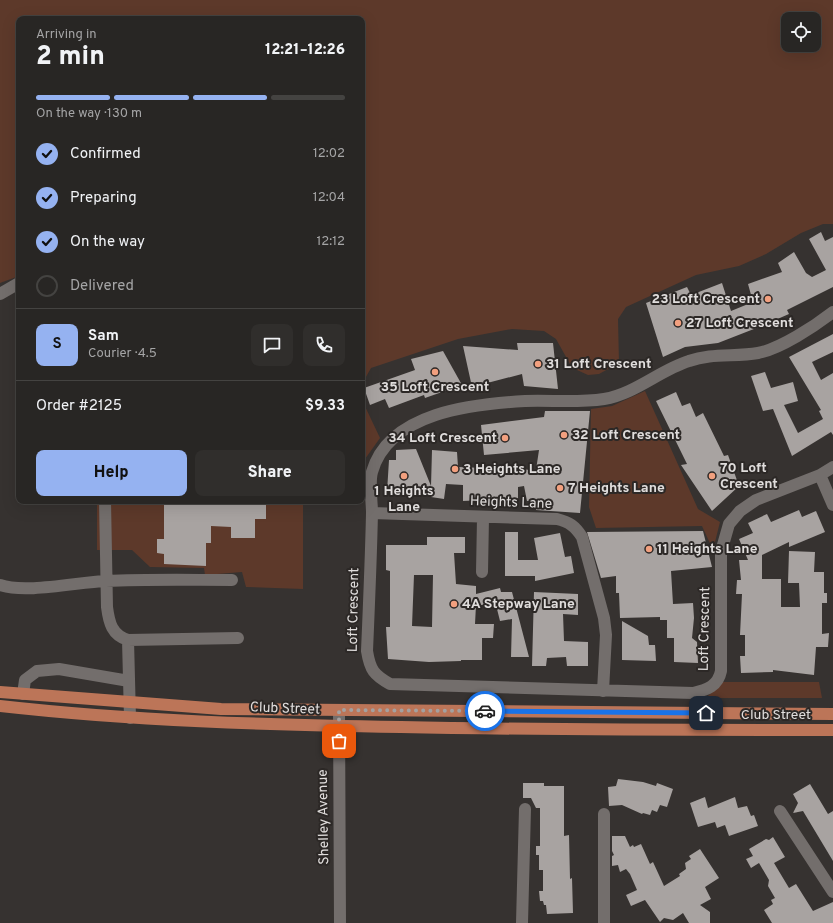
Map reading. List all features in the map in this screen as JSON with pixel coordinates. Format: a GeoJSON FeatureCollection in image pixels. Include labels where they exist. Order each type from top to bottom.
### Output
{"type":"FeatureCollection","features":[{"type":"Feature","properties":{"kind":"main road","name":"Club Street"},"geometry":{"type":"LineString","coordinates":[[0,692],[221,709],[833,714]]}},
{"type":"Feature","properties":{"kind":"main road","name":"Club Street"},"geometry":{"type":"LineString","coordinates":[[0,706],[130,718],[339,726],[494,729],[833,730]]}},
{"type":"Feature","properties":{"kind":"street"},"geometry":{"type":"LineString","coordinates":[[0,294],[16,285]]}},
{"type":"Feature","properties":{"kind":"street","name":"Loft Crescent"},"geometry":{"type":"LineString","coordinates":[[833,312],[803,333],[758,353],[692,360],[674,366],[620,394],[606,398],[582,401],[525,401],[492,404],[426,418],[401,431],[383,449],[372,473],[367,651],[369,665],[378,677],[390,684],[603,691],[693,693],[704,691],[714,686],[719,679],[721,671],[721,552],[729,524],[740,511],[756,500],[820,475],[833,468]]}},
{"type":"Feature","properties":{"kind":"street"},"geometry":{"type":"LineString","coordinates":[[820,475],[833,505]]}},
{"type":"Feature","properties":{"kind":"street"},"geometry":{"type":"LineString","coordinates":[[105,504],[108,621],[115,633],[121,638],[128,640],[238,638]]}},
{"type":"Feature","properties":{"kind":"street","name":"Heights Lane"},"geometry":{"type":"LineString","coordinates":[[372,513],[483,518],[557,519],[568,522],[578,530],[582,537],[604,618],[606,635],[603,691]]}},
{"type":"Feature","properties":{"kind":"street"},"geometry":{"type":"LineString","coordinates":[[482,572],[483,518]]}},
{"type":"Feature","properties":{"kind":"street"},"geometry":{"type":"LineString","coordinates":[[0,585],[29,588],[106,581],[232,580]]}},
{"type":"Feature","properties":{"kind":"street"},"geometry":{"type":"LineString","coordinates":[[128,640],[131,703],[130,718]]}},
{"type":"Feature","properties":{"kind":"street"},"geometry":{"type":"LineString","coordinates":[[23,694],[25,680],[37,671],[59,670],[129,681]]}},
{"type":"Feature","properties":{"kind":"street","name":"Shelley Avenue"},"geometry":{"type":"LineString","coordinates":[[339,710],[340,923]]}},
{"type":"Feature","properties":{"kind":"street"},"geometry":{"type":"LineString","coordinates":[[522,923],[525,809]]}},
{"type":"Feature","properties":{"kind":"street"},"geometry":{"type":"LineString","coordinates":[[780,811],[833,892]]}},
{"type":"Feature","properties":{"kind":"street"},"geometry":{"type":"LineString","coordinates":[[604,814],[604,923]]}},
{"type":"Feature","properties":{"kind":"shaded area"},"geometry":{"type":"Polygon","coordinates":[[[0,0],[833,0],[833,224],[823,224],[801,233],[766,254],[739,266],[696,275],[626,307],[618,319],[619,363],[599,374],[588,375],[577,370],[570,364],[556,339],[544,331],[512,329],[458,339],[371,368],[365,379],[365,16],[16,16],[16,277],[0,283],[0,0]]]}},
{"type":"Feature","properties":{"kind":"shaded area"},"geometry":{"type":"Polygon","coordinates":[[[645,391],[698,509],[720,522],[713,550],[702,526],[596,528],[589,507],[591,409],[612,406],[645,391]]]}},
{"type":"Feature","properties":{"kind":"shaded area"},"geometry":{"type":"Polygon","coordinates":[[[365,406],[380,438],[365,459],[365,406]]]}},
{"type":"Feature","properties":{"kind":"shaded area"},"geometry":{"type":"Polygon","coordinates":[[[97,504],[303,504],[303,589],[246,587],[242,572],[205,575],[204,568],[150,567],[132,550],[97,550],[97,504]]]}},
{"type":"Feature","properties":{"kind":"shaded area"},"geometry":{"type":"Polygon","coordinates":[[[722,682],[819,682],[822,698],[706,698],[722,682]]]}},
{"type":"Feature","properties":{"kind":"building"},"geometry":{"type":"Polygon","coordinates":[[[821,232],[825,241],[833,237],[833,287],[787,310],[789,314],[759,327],[718,343],[685,347],[663,357],[646,303],[687,287],[691,295],[722,283],[731,311],[753,302],[748,284],[782,272],[778,263],[794,252],[806,273],[812,277],[826,270],[809,239],[821,232]]]}},
{"type":"Feature","properties":{"kind":"building"},"geometry":{"type":"Polygon","coordinates":[[[833,334],[833,352],[812,362],[821,380],[833,373],[833,435],[831,432],[792,456],[773,409],[763,411],[751,376],[765,372],[771,388],[793,382],[798,401],[784,405],[798,433],[823,419],[819,411],[821,410],[789,357],[833,334]]]}},
{"type":"Feature","properties":{"kind":"building"},"geometry":{"type":"Polygon","coordinates":[[[517,343],[553,343],[558,389],[524,386],[522,374],[472,387],[463,346],[518,350],[517,343]]]}},
{"type":"Feature","properties":{"kind":"building"},"geometry":{"type":"Polygon","coordinates":[[[443,351],[462,385],[425,398],[424,395],[389,408],[385,399],[370,405],[365,388],[415,370],[411,359],[443,351]]]}},
{"type":"Feature","properties":{"kind":"building"},"geometry":{"type":"Polygon","coordinates":[[[676,392],[682,406],[690,403],[696,417],[703,413],[724,456],[728,455],[739,486],[712,511],[681,465],[687,464],[656,401],[676,392]]]}},
{"type":"Feature","properties":{"kind":"building"},"geometry":{"type":"Polygon","coordinates":[[[545,411],[590,411],[580,513],[536,510],[537,501],[527,501],[524,486],[518,487],[518,501],[463,501],[463,485],[446,484],[444,499],[431,497],[431,494],[387,492],[389,460],[396,460],[396,450],[416,449],[431,486],[432,450],[457,452],[458,467],[536,470],[539,450],[484,455],[481,425],[544,417],[545,411]]]}},
{"type":"Feature","properties":{"kind":"building"},"geometry":{"type":"Polygon","coordinates":[[[164,504],[266,504],[266,519],[255,519],[255,538],[231,538],[231,527],[211,526],[211,543],[206,543],[206,566],[164,564],[164,554],[157,553],[157,539],[164,539],[164,504]]]}},
{"type":"Feature","properties":{"kind":"building"},"geometry":{"type":"Polygon","coordinates":[[[799,510],[802,517],[816,511],[825,532],[789,547],[789,542],[762,555],[762,579],[781,579],[781,607],[800,607],[799,583],[788,583],[789,551],[815,552],[814,572],[824,572],[824,593],[827,593],[827,603],[822,603],[822,634],[829,633],[828,647],[816,647],[814,675],[773,670],[773,672],[741,673],[740,656],[745,656],[745,635],[740,635],[742,594],[736,594],[737,580],[741,580],[739,560],[748,560],[739,539],[753,533],[748,523],[767,514],[771,522],[799,510]]]}},
{"type":"Feature","properties":{"kind":"building"},"geometry":{"type":"Polygon","coordinates":[[[703,531],[712,567],[671,571],[673,604],[693,603],[694,618],[692,638],[697,642],[698,663],[674,662],[674,638],[667,638],[667,620],[660,620],[660,617],[620,618],[619,593],[616,593],[616,576],[601,578],[587,532],[703,531]]]}},
{"type":"Feature","properties":{"kind":"building"},"geometry":{"type":"Polygon","coordinates":[[[505,532],[518,532],[518,560],[538,560],[534,538],[560,533],[565,557],[571,556],[574,573],[535,581],[535,576],[505,576],[505,532]]]}},
{"type":"Feature","properties":{"kind":"building"},"geometry":{"type":"Polygon","coordinates":[[[427,537],[465,537],[465,553],[454,553],[456,584],[476,586],[476,594],[500,588],[501,592],[512,592],[529,657],[511,657],[512,619],[500,621],[496,605],[476,605],[475,624],[494,624],[493,638],[482,638],[482,660],[429,662],[388,659],[386,627],[390,627],[390,571],[386,570],[386,545],[427,545],[427,537]],[[414,575],[412,626],[432,627],[433,575],[414,575]]]}},
{"type":"Feature","properties":{"kind":"building"},"geometry":{"type":"Polygon","coordinates":[[[534,592],[578,594],[578,615],[563,614],[564,641],[588,642],[588,666],[567,666],[566,657],[547,658],[546,666],[532,666],[534,592]]]}},
{"type":"Feature","properties":{"kind":"building"},"geometry":{"type":"Polygon","coordinates":[[[622,621],[648,636],[649,645],[655,645],[656,661],[622,660],[622,621]]]}},
{"type":"Feature","properties":{"kind":"building"},"geometry":{"type":"Polygon","coordinates":[[[618,779],[643,782],[656,786],[657,783],[673,789],[667,807],[660,805],[657,812],[652,810],[650,815],[642,814],[622,805],[609,806],[608,787],[616,786],[618,779]]]}},
{"type":"Feature","properties":{"kind":"building"},"geometry":{"type":"Polygon","coordinates":[[[523,783],[544,783],[544,786],[564,786],[564,836],[569,835],[570,879],[572,878],[573,913],[547,914],[546,905],[544,905],[543,901],[540,901],[539,891],[543,891],[543,870],[539,870],[539,855],[536,855],[536,846],[540,846],[540,808],[536,808],[531,798],[523,798],[523,783]]]}},
{"type":"Feature","properties":{"kind":"building"},"geometry":{"type":"Polygon","coordinates":[[[810,784],[828,814],[833,811],[833,861],[803,811],[793,813],[798,803],[793,794],[810,784]]]}},
{"type":"Feature","properties":{"kind":"building"},"geometry":{"type":"Polygon","coordinates":[[[705,797],[708,808],[735,797],[738,808],[747,806],[751,816],[754,815],[758,826],[729,836],[725,825],[717,828],[715,822],[698,827],[690,803],[705,797]]]}},
{"type":"Feature","properties":{"kind":"building"},"geometry":{"type":"Polygon","coordinates":[[[612,836],[625,836],[630,847],[641,844],[650,864],[653,862],[664,886],[680,876],[679,874],[686,869],[685,863],[691,859],[689,856],[700,849],[719,878],[705,887],[711,899],[700,905],[710,912],[710,923],[689,923],[683,913],[673,920],[664,918],[660,922],[645,900],[631,906],[626,895],[637,890],[630,874],[626,869],[620,872],[618,865],[612,866],[612,856],[614,855],[612,851],[612,836]]]}},
{"type":"Feature","properties":{"kind":"building"},"geometry":{"type":"Polygon","coordinates":[[[773,837],[785,857],[774,863],[789,888],[796,884],[813,911],[833,902],[833,923],[772,923],[764,910],[773,904],[771,900],[775,898],[768,886],[769,880],[759,863],[751,868],[746,859],[753,856],[749,849],[766,839],[769,840],[773,837]]]}},
{"type":"Feature","properties":{"kind":"way so far"},"geometry":{"type":"LineString","coordinates":[[339,741],[339,710],[485,711]]}},
{"type":"Feature","properties":{"kind":"place","name":"23 Loft Crescent"},"geometry":{"type":"Point","coordinates":[768,299]}},
{"type":"Feature","properties":{"kind":"place","name":"27 Loft Crescent"},"geometry":{"type":"Point","coordinates":[678,323]}},
{"type":"Feature","properties":{"kind":"place","name":"31 Loft Crescent"},"geometry":{"type":"Point","coordinates":[538,364]}},
{"type":"Feature","properties":{"kind":"place","name":"35 Loft Crescent"},"geometry":{"type":"Point","coordinates":[435,372]}},
{"type":"Feature","properties":{"kind":"place","name":"32 Loft Crescent"},"geometry":{"type":"Point","coordinates":[564,435]}},
{"type":"Feature","properties":{"kind":"place","name":"34 Loft Crescent"},"geometry":{"type":"Point","coordinates":[505,438]}},
{"type":"Feature","properties":{"kind":"place","name":"3 Heights Lane"},"geometry":{"type":"Point","coordinates":[455,469]}},
{"type":"Feature","properties":{"kind":"place","name":"1 Heights Lane"},"geometry":{"type":"Point","coordinates":[404,476]}},
{"type":"Feature","properties":{"kind":"place","name":"70 Loft Crescent"},"geometry":{"type":"Point","coordinates":[712,476]}},
{"type":"Feature","properties":{"kind":"place","name":"7 Heights Lane"},"geometry":{"type":"Point","coordinates":[560,488]}},
{"type":"Feature","properties":{"kind":"place","name":"11 Heights Lane"},"geometry":{"type":"Point","coordinates":[649,549]}},
{"type":"Feature","properties":{"kind":"place","name":"4A Stepway Lane"},"geometry":{"type":"Point","coordinates":[454,604]}},
{"type":"Feature","properties":{"kind":"route"},"geometry":{"type":"LineString","coordinates":[[485,711],[706,713]]}}]}
